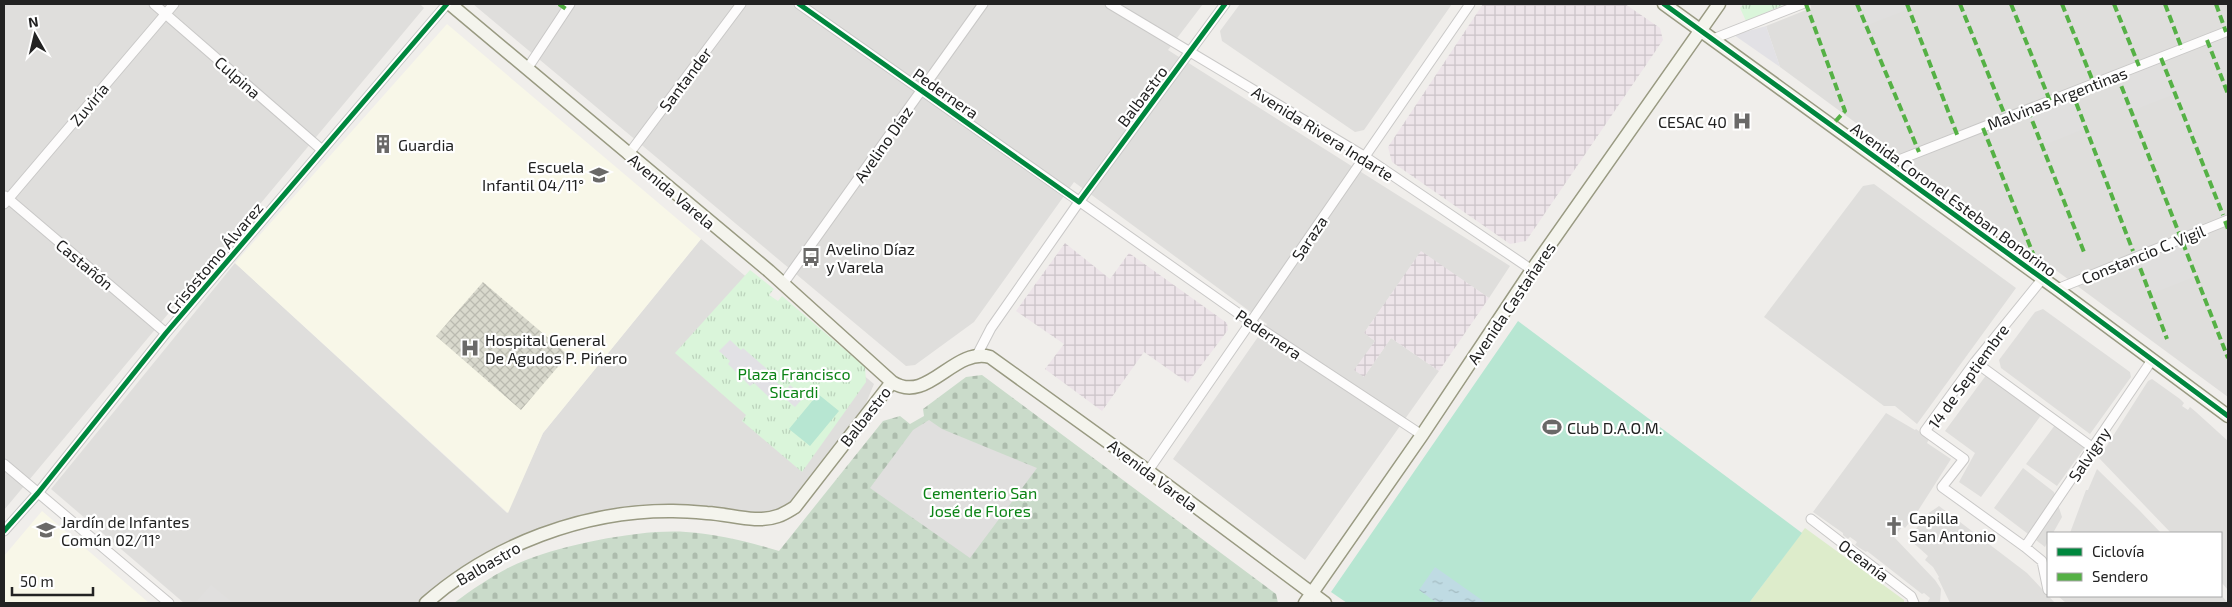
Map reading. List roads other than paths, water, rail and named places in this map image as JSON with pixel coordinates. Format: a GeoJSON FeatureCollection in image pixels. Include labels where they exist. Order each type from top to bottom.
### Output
{"type":"FeatureCollection","features":[{"type":"Feature","properties":{"kind":"main road","name":"Avenida Varela"},"geometry":{"type":"LineString","coordinates":[[449,4],[783,284],[892,382]]}},
{"type":"Feature","properties":{"kind":"main road","name":"Avenida Coronel Esteban Bonorino"},"geometry":{"type":"LineString","coordinates":[[1664,4],[2043,278],[2228,415]]}},
{"type":"Feature","properties":{"kind":"main road","name":"Avenida Castañares"},"geometry":{"type":"LineString","coordinates":[[1308,598],[1422,435],[1532,270],[1719,4]]}},
{"type":"Feature","properties":{"kind":"main road","name":"Avenida Varela"},"geometry":{"type":"LineString","coordinates":[[977,355],[990,357],[1148,471],[1308,598],[1325,603]]}},
{"type":"Feature","properties":{"kind":"main road","name":"Balbastro"},"geometry":{"type":"LineString","coordinates":[[426,603],[465,574],[496,555],[529,540],[590,521],[634,513],[671,511],[762,519],[779,516],[795,507],[892,382],[902,387],[923,385],[960,361],[977,355]]}},
{"type":"Feature","properties":{"kind":"street","name":"Culpina"},"geometry":{"type":"LineString","coordinates":[[154,4],[322,150]]}},
{"type":"Feature","properties":{"kind":"street","name":"Zuviría"},"geometry":{"type":"LineString","coordinates":[[5,199],[174,4]]}},
{"type":"Feature","properties":{"kind":"street","name":"Crisóstomo Álvarez"},"geometry":{"type":"LineString","coordinates":[[4,531],[38,493],[166,333],[449,4]]}},
{"type":"Feature","properties":{"kind":"street","name":"Santander"},"geometry":{"type":"LineString","coordinates":[[628,155],[741,4]]}},
{"type":"Feature","properties":{"kind":"street","name":"Pedernera"},"geometry":{"type":"LineString","coordinates":[[799,4],[1252,323],[1422,435]]}},
{"type":"Feature","properties":{"kind":"street","name":"Avelino Díaz"},"geometry":{"type":"LineString","coordinates":[[783,284],[983,4]]}},
{"type":"Feature","properties":{"kind":"street","name":"Avenida Rivera Indarte"},"geometry":{"type":"LineString","coordinates":[[1110,4],[1364,156],[1532,270]]}},
{"type":"Feature","properties":{"kind":"street","name":"Balbastro"},"geometry":{"type":"LineString","coordinates":[[977,355],[991,328],[1079,202],[1225,4]]}},
{"type":"Feature","properties":{"kind":"street","name":"Saraza"},"geometry":{"type":"LineString","coordinates":[[1148,471],[1252,323],[1364,156],[1470,4]]}},
{"type":"Feature","properties":{"kind":"street"},"geometry":{"type":"LineString","coordinates":[[1713,39],[1802,4]]}},
{"type":"Feature","properties":{"kind":"street"},"geometry":{"type":"LineString","coordinates":[[527,69],[565,6]]}},
{"type":"Feature","properties":{"kind":"street","name":"Malvinas Argentinas"},"geometry":{"type":"LineString","coordinates":[[1886,165],[2228,31]]}},
{"type":"Feature","properties":{"kind":"street","name":"Castañón"},"geometry":{"type":"LineString","coordinates":[[5,199],[166,333]]}},
{"type":"Feature","properties":{"kind":"street","name":"Constancio C. Vigil"},"geometry":{"type":"LineString","coordinates":[[2057,289],[2228,220]]}},
{"type":"Feature","properties":{"kind":"street","name":"14 de Septiembre"},"geometry":{"type":"LineString","coordinates":[[2043,278],[1975,362],[1925,431],[1964,459],[1942,487],[2026,547],[2042,561],[2047,585]]}},
{"type":"Feature","properties":{"kind":"street","name":"Salvigny"},"geometry":{"type":"LineString","coordinates":[[2026,547],[2152,360]]}},
{"type":"Feature","properties":{"kind":"street"},"geometry":{"type":"LineString","coordinates":[[1975,362],[2093,448]]}},
{"type":"Feature","properties":{"kind":"street"},"geometry":{"type":"LineString","coordinates":[[4,464],[169,603]]}},
{"type":"Feature","properties":{"kind":"street","name":"Oceanía"},"geometry":{"type":"LineString","coordinates":[[1811,519],[1911,596],[1914,603]]}},
{"type":"Feature","properties":{"kind":"water"},"geometry":{"type":"Polygon","coordinates":[[[1435,567],[1486,603],[1437,603],[1419,590],[1435,567]]]}},
{"type":"Feature","properties":{"kind":"place","name":"CESAC 40"},"geometry":{"type":"Point","coordinates":[1742,121]}},
{"type":"Feature","properties":{"kind":"place","name":"Guardia"},"geometry":{"type":"Point","coordinates":[383,144]}},
{"type":"Feature","properties":{"kind":"place","name":"Escuela Infantil 04/11°"},"geometry":{"type":"Point","coordinates":[599,175]}},
{"type":"Feature","properties":{"kind":"place","name":"Avelino Díaz y Varela"},"geometry":{"type":"Point","coordinates":[811,257]}},
{"type":"Feature","properties":{"kind":"place","name":"Hospital General De Agudos P. Pińero"},"geometry":{"type":"Point","coordinates":[470,348]}},
{"type":"Feature","properties":{"kind":"place","name":"Club D.A.O.M."},"geometry":{"type":"Point","coordinates":[1552,427]}},
{"type":"Feature","properties":{"kind":"place","name":"Capilla San Antonio"},"geometry":{"type":"Point","coordinates":[1894,526]}},
{"type":"Feature","properties":{"kind":"place","name":"Jardín de Infantes Común 02/11°"},"geometry":{"type":"Point","coordinates":[46,530]}},
{"type":"Feature","properties":{"kind":"park label","name":"Plaza Francisco Sicardi"},"geometry":{"type":"Point","coordinates":[794,382]}},
{"type":"Feature","properties":{"kind":"park label","name":"Cementerio San José de Flores"},"geometry":{"type":"Point","coordinates":[980,501]}}]}
